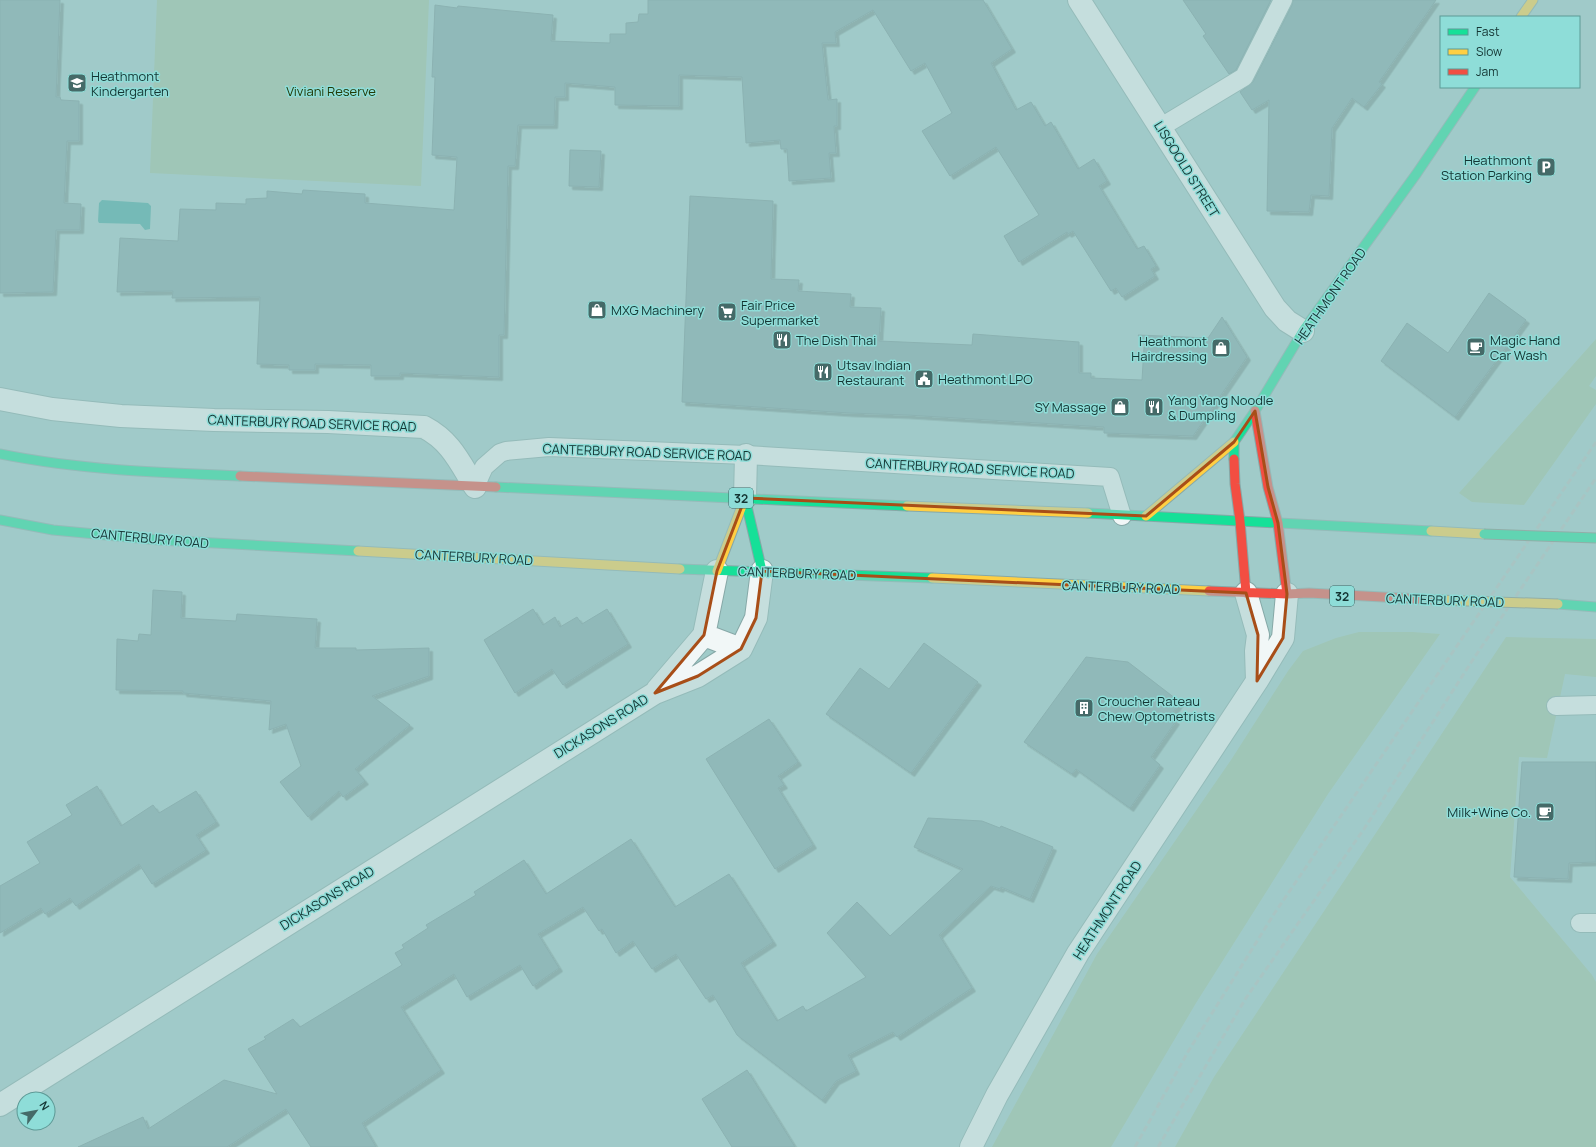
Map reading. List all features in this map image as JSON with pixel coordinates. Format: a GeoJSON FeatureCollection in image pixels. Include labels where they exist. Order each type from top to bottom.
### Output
{"type":"FeatureCollection","features":[{"type":"Feature","properties":{"kind":"main road"},"geometry":{"type":"LineString","coordinates":[[1522,16],[1533,0]]}},
{"type":"Feature","properties":{"kind":"main road","name":"HEATHMONT ROAD"},"geometry":{"type":"LineString","coordinates":[[1146,516],[1234,442],[1255,411],[1304,331],[1417,173],[1473,88]]}},
{"type":"Feature","properties":{"kind":"main road"},"geometry":{"type":"LineString","coordinates":[[1255,411],[1268,487],[1278,523],[1287,594]]}},
{"type":"Feature","properties":{"kind":"main road"},"geometry":{"type":"LineString","coordinates":[[1234,442],[1234,484],[1240,521],[1246,592]]}},
{"type":"Feature","properties":{"kind":"main road","name":"32"},"geometry":{"type":"LineString","coordinates":[[0,454],[23,459],[129,470],[1596,538]]}},
{"type":"Feature","properties":{"kind":"main road"},"geometry":{"type":"LineString","coordinates":[[717,571],[745,498]]}},
{"type":"Feature","properties":{"kind":"main road"},"geometry":{"type":"LineString","coordinates":[[745,498],[762,571]]}},
{"type":"Feature","properties":{"kind":"main road","name":"CANTERBURY ROAD"},"geometry":{"type":"LineString","coordinates":[[0,520],[53,530],[159,540],[717,571],[762,571],[1287,594],[1558,604],[1596,607]]}},
{"type":"Feature","properties":{"kind":"street","name":"LISGOOLD STREET"},"geometry":{"type":"LineString","coordinates":[[1079,0],[1275,308],[1287,321],[1304,331]]}},
{"type":"Feature","properties":{"kind":"street","name":"CANTERBURY ROAD SERVICE ROAD"},"geometry":{"type":"LineString","coordinates":[[0,400],[52,409],[121,416],[214,420],[328,422],[424,427],[435,433],[447,444],[475,487]]}},
{"type":"Feature","properties":{"kind":"street"},"geometry":{"type":"LineString","coordinates":[[745,498],[746,455]]}},
{"type":"Feature","properties":{"kind":"street","name":"DICKASONS ROAD"},"geometry":{"type":"LineString","coordinates":[[654,693],[704,635],[717,571]]}},
{"type":"Feature","properties":{"kind":"street"},"geometry":{"type":"LineString","coordinates":[[704,635],[741,649],[756,618],[762,571]]}},
{"type":"Feature","properties":{"kind":"street"},"geometry":{"type":"LineString","coordinates":[[1246,592],[1258,635],[1256,651],[1257,681]]}},
{"type":"Feature","properties":{"kind":"street","name":"HEATHMONT ROAD"},"geometry":{"type":"LineString","coordinates":[[971,1147],[997,1095],[1078,953],[1257,681],[1283,638],[1287,594]]}},
{"type":"Feature","properties":{"kind":"street","name":"DICKASONS ROAD"},"geometry":{"type":"LineString","coordinates":[[0,1105],[654,693],[698,676],[741,649]]}},
{"type":"Feature","properties":{"kind":"lane"},"geometry":{"type":"LineString","coordinates":[[1161,127],[1244,77],[1283,0]]}},
{"type":"Feature","properties":{"kind":"lane","name":"CANTERBURY ROAD SERVICE ROAD"},"geometry":{"type":"LineString","coordinates":[[475,487],[484,467],[493,457],[506,451],[548,447],[746,455],[1110,476],[1122,516]]}},
{"type":"Feature","properties":{"kind":"lane"},"geometry":{"type":"LineString","coordinates":[[1556,706],[1596,705]]}},
{"type":"Feature","properties":{"kind":"highlighted area"},"geometry":{"type":"Polygon","coordinates":[[[1255,411],[1268,487],[1278,523],[1287,594],[1283,638],[1257,681],[1258,635],[1246,593],[762,571],[756,618],[741,649],[698,676],[655,693],[704,635],[717,571],[745,498],[1146,516],[1234,442],[1255,411]]]}},
{"type":"Feature","properties":{"kind":"green space","name":"Viviani Reserve"},"geometry":{"type":"Polygon","coordinates":[[[157,0],[429,0],[421,186],[150,173],[157,0]]]}},
{"type":"Feature","properties":{"kind":"green space"},"geometry":{"type":"Polygon","coordinates":[[[1596,339],[1596,376],[1589,386],[1596,390],[1596,404],[1524,505],[1472,502],[1459,493],[1596,339]]]}},
{"type":"Feature","properties":{"kind":"green space"},"geometry":{"type":"Polygon","coordinates":[[[1359,632],[1412,632],[1440,634],[1328,794],[1196,1003],[1111,1147],[992,1147],[1097,954],[1231,760],[1288,671],[1303,651],[1336,638],[1359,632]]]}},
{"type":"Feature","properties":{"kind":"green space"},"geometry":{"type":"Polygon","coordinates":[[[1506,637],[1596,639],[1596,677],[1565,674],[1547,758],[1519,757],[1510,877],[1592,975],[1596,982],[1596,1147],[1175,1147],[1214,1077],[1506,637]]]}},
{"type":"Feature","properties":{"kind":"water"},"geometry":{"type":"Polygon","coordinates":[[[102,200],[148,203],[151,206],[150,229],[145,230],[140,224],[99,223],[99,203],[102,200]]]}},
{"type":"Feature","properties":{"kind":"building"},"geometry":{"type":"Polygon","coordinates":[[[0,0],[60,0],[56,97],[60,97],[61,100],[79,101],[79,141],[67,141],[64,203],[81,204],[80,230],[56,230],[53,292],[0,293],[0,0]]]}},
{"type":"Feature","properties":{"kind":"building"},"geometry":{"type":"Polygon","coordinates":[[[648,0],[983,0],[1012,49],[991,63],[1016,110],[1031,102],[1045,126],[1051,122],[1078,169],[1094,159],[1107,181],[1099,186],[1137,249],[1144,246],[1156,266],[1151,269],[1155,276],[1122,297],[1116,288],[1111,291],[1073,231],[1068,234],[1067,232],[1019,262],[1004,236],[1039,215],[996,147],[950,176],[922,131],[952,113],[925,63],[911,71],[873,10],[835,32],[836,43],[822,43],[828,100],[837,99],[837,126],[834,126],[836,153],[829,153],[831,178],[789,181],[787,149],[781,149],[780,140],[746,143],[742,77],[679,75],[679,106],[615,105],[615,87],[565,83],[565,97],[555,97],[554,125],[518,125],[515,166],[508,166],[504,335],[499,335],[499,377],[400,373],[400,376],[371,376],[371,365],[315,364],[315,370],[289,370],[289,365],[257,364],[260,297],[172,298],[173,291],[117,292],[120,238],[178,241],[180,209],[216,210],[216,203],[246,204],[246,199],[267,198],[267,191],[302,194],[303,190],[365,194],[365,203],[454,210],[457,157],[432,155],[435,77],[432,77],[435,5],[553,15],[551,41],[610,43],[610,34],[626,34],[626,23],[638,22],[639,14],[648,14],[648,0]]]}},
{"type":"Feature","properties":{"kind":"building"},"geometry":{"type":"Polygon","coordinates":[[[1183,0],[1271,0],[1236,70],[1229,74],[1203,36],[1206,34],[1183,0]]]}},
{"type":"Feature","properties":{"kind":"building"},"geometry":{"type":"Polygon","coordinates":[[[1293,0],[1436,0],[1379,82],[1382,84],[1364,107],[1352,98],[1332,128],[1329,196],[1311,195],[1309,212],[1267,211],[1269,100],[1252,110],[1240,92],[1253,82],[1292,5],[1293,0]]]}},
{"type":"Feature","properties":{"kind":"building"},"geometry":{"type":"Polygon","coordinates":[[[570,150],[601,151],[599,187],[569,186],[570,150]]]}},
{"type":"Feature","properties":{"kind":"building"},"geometry":{"type":"Polygon","coordinates":[[[690,196],[773,201],[771,279],[799,280],[798,291],[851,294],[850,307],[881,308],[879,341],[972,345],[973,334],[1079,342],[1079,373],[1091,373],[1091,378],[1142,380],[1144,347],[1146,347],[1138,335],[1208,338],[1222,317],[1247,357],[1193,436],[1104,433],[1104,427],[682,402],[690,196]]]}},
{"type":"Feature","properties":{"kind":"building"},"geometry":{"type":"Polygon","coordinates":[[[1489,293],[1526,320],[1455,417],[1381,361],[1407,323],[1448,353],[1489,293]]]}},
{"type":"Feature","properties":{"kind":"building"},"geometry":{"type":"Polygon","coordinates":[[[153,590],[182,592],[181,618],[236,621],[237,614],[317,619],[315,648],[356,648],[356,650],[429,648],[429,676],[372,696],[410,725],[355,769],[365,781],[343,797],[339,791],[308,817],[280,782],[301,766],[286,724],[269,730],[271,701],[183,693],[183,691],[116,690],[117,639],[138,641],[139,634],[151,635],[153,590]]]}},
{"type":"Feature","properties":{"kind":"building"},"geometry":{"type":"Polygon","coordinates":[[[533,609],[543,625],[555,617],[560,627],[577,617],[582,624],[607,609],[628,644],[563,685],[552,669],[515,693],[484,640],[533,609]]]}},
{"type":"Feature","properties":{"kind":"building"},"geometry":{"type":"Polygon","coordinates":[[[924,643],[978,682],[911,773],[826,714],[860,668],[889,689],[924,643]]]}},
{"type":"Feature","properties":{"kind":"building"},"geometry":{"type":"Polygon","coordinates":[[[1086,657],[1128,662],[1180,702],[1170,717],[1176,721],[1151,757],[1160,765],[1130,808],[1076,769],[1072,774],[1024,742],[1086,657]]]}},
{"type":"Feature","properties":{"kind":"building"},"geometry":{"type":"Polygon","coordinates":[[[769,719],[798,762],[778,776],[784,785],[778,788],[813,845],[775,869],[706,759],[769,719]]]}},
{"type":"Feature","properties":{"kind":"building","name":"Milk+Wine Co."},"geometry":{"type":"Polygon","coordinates":[[[1522,762],[1596,762],[1596,862],[1569,863],[1568,879],[1514,877],[1522,762]]]}},
{"type":"Feature","properties":{"kind":"building"},"geometry":{"type":"Polygon","coordinates":[[[97,786],[121,826],[153,805],[159,813],[196,791],[216,822],[196,835],[206,850],[152,884],[139,864],[76,906],[70,898],[45,914],[41,908],[0,933],[0,886],[40,863],[27,842],[72,815],[66,805],[97,786]]]}},
{"type":"Feature","properties":{"kind":"building"},"geometry":{"type":"Polygon","coordinates":[[[928,818],[982,821],[1000,828],[1001,826],[1053,847],[1030,899],[1001,887],[1000,889],[991,886],[939,935],[972,988],[897,1037],[893,1032],[848,1055],[856,1071],[836,1081],[822,1100],[737,1035],[713,995],[706,999],[676,954],[652,969],[633,941],[616,953],[602,929],[599,931],[583,907],[538,934],[559,968],[533,986],[520,965],[467,997],[454,974],[401,1007],[441,1070],[362,1123],[376,1147],[311,1147],[286,1109],[227,1147],[78,1147],[143,1117],[148,1129],[224,1080],[277,1094],[248,1049],[266,1039],[264,1037],[293,1019],[300,1027],[402,965],[395,953],[404,948],[402,945],[428,928],[426,925],[476,895],[474,892],[524,860],[546,894],[631,839],[675,907],[729,874],[773,942],[741,963],[777,1021],[803,1006],[806,1011],[866,977],[827,933],[857,902],[890,936],[963,869],[914,847],[928,818]]]}},
{"type":"Feature","properties":{"kind":"building"},"geometry":{"type":"Polygon","coordinates":[[[747,1070],[795,1147],[732,1147],[702,1099],[747,1070]]]}},
{"type":"Feature","properties":{"kind":"railway"},"geometry":{"type":"LineString","coordinates":[[1135,1147],[1189,1050],[1274,914],[1596,442]]}},
{"type":"Feature","properties":{"kind":"railway"},"geometry":{"type":"LineString","coordinates":[[1158,1147],[1246,998],[1364,829],[1472,661],[1596,478]]}},
{"type":"Feature","properties":{"kind":"traffic: fast"},"geometry":{"type":"LineString","coordinates":[[1234,459],[1234,442],[1255,411],[1303,331],[1417,173],[1474,88]]}},
{"type":"Feature","properties":{"kind":"traffic: fast"},"geometry":{"type":"LineString","coordinates":[[0,454],[60,464],[120,470],[240,476]]}},
{"type":"Feature","properties":{"kind":"traffic: fast"},"geometry":{"type":"LineString","coordinates":[[496,487],[907,506]]}},
{"type":"Feature","properties":{"kind":"traffic: fast"},"geometry":{"type":"LineString","coordinates":[[745,498],[762,571]]}},
{"type":"Feature","properties":{"kind":"traffic: fast"},"geometry":{"type":"LineString","coordinates":[[1088,513],[1431,531]]}},
{"type":"Feature","properties":{"kind":"traffic: fast"},"geometry":{"type":"LineString","coordinates":[[0,520],[53,530],[159,540],[358,551]]}},
{"type":"Feature","properties":{"kind":"traffic: fast"},"geometry":{"type":"LineString","coordinates":[[1484,534],[1596,538]]}},
{"type":"Feature","properties":{"kind":"traffic: fast"},"geometry":{"type":"LineString","coordinates":[[680,569],[932,578]]}},
{"type":"Feature","properties":{"kind":"traffic: fast"},"geometry":{"type":"LineString","coordinates":[[1558,604],[1596,607]]}},
{"type":"Feature","properties":{"kind":"traffic: slow"},"geometry":{"type":"LineString","coordinates":[[1522,16],[1533,0]]}},
{"type":"Feature","properties":{"kind":"traffic: slow"},"geometry":{"type":"LineString","coordinates":[[1146,516],[1234,442]]}},
{"type":"Feature","properties":{"kind":"traffic: slow"},"geometry":{"type":"LineString","coordinates":[[717,571],[745,498]]}},
{"type":"Feature","properties":{"kind":"traffic: slow"},"geometry":{"type":"LineString","coordinates":[[907,506],[1088,513]]}},
{"type":"Feature","properties":{"kind":"traffic: slow"},"geometry":{"type":"LineString","coordinates":[[1431,531],[1484,534]]}},
{"type":"Feature","properties":{"kind":"traffic: slow"},"geometry":{"type":"LineString","coordinates":[[358,551],[680,569]]}},
{"type":"Feature","properties":{"kind":"traffic: slow"},"geometry":{"type":"LineString","coordinates":[[932,578],[1209,591]]}},
{"type":"Feature","properties":{"kind":"traffic: slow"},"geometry":{"type":"LineString","coordinates":[[1438,600],[1558,604]]}},
{"type":"Feature","properties":{"kind":"traffic: jam"},"geometry":{"type":"LineString","coordinates":[[1255,411],[1268,487],[1278,523],[1287,594]]}},
{"type":"Feature","properties":{"kind":"traffic: jam"},"geometry":{"type":"LineString","coordinates":[[1234,459],[1235,484],[1240,521],[1246,593]]}},
{"type":"Feature","properties":{"kind":"traffic: jam"},"geometry":{"type":"LineString","coordinates":[[240,476],[496,487]]}},
{"type":"Feature","properties":{"kind":"traffic: jam"},"geometry":{"type":"LineString","coordinates":[[1209,591],[1287,594],[1309,593],[1438,600]]}},
{"type":"Feature","properties":{"kind":"place","name":"Heathmont Kindergarten"},"geometry":{"type":"Point","coordinates":[77,83]}},
{"type":"Feature","properties":{"kind":"place","name":"Heathmont Station Parking"},"geometry":{"type":"Point","coordinates":[1546,167]}},
{"type":"Feature","properties":{"kind":"place","name":"MXG Machinery"},"geometry":{"type":"Point","coordinates":[597,310]}},
{"type":"Feature","properties":{"kind":"place","name":"Fair Price Supermarket"},"geometry":{"type":"Point","coordinates":[727,312]}},
{"type":"Feature","properties":{"kind":"place","name":"The Dish Thai"},"geometry":{"type":"Point","coordinates":[782,340]}},
{"type":"Feature","properties":{"kind":"place","name":"Magic Hand Car Wash"},"geometry":{"type":"Point","coordinates":[1476,347]}},
{"type":"Feature","properties":{"kind":"place","name":"Heathmont Hairdressing"},"geometry":{"type":"Point","coordinates":[1221,348]}},
{"type":"Feature","properties":{"kind":"place","name":"Utsav Indian Restaurant"},"geometry":{"type":"Point","coordinates":[823,372]}},
{"type":"Feature","properties":{"kind":"place","name":"Heathmont LPO"},"geometry":{"type":"Point","coordinates":[924,379]}},
{"type":"Feature","properties":{"kind":"place","name":"SY Massage"},"geometry":{"type":"Point","coordinates":[1120,407]}},
{"type":"Feature","properties":{"kind":"place","name":"Yang Yang Noodle & Dumpling"},"geometry":{"type":"Point","coordinates":[1154,407]}},
{"type":"Feature","properties":{"kind":"place","name":"Croucher Rateau Chew Optometrists"},"geometry":{"type":"Point","coordinates":[1084,708]}},
{"type":"Feature","properties":{"kind":"place","name":"Milk+Wine Co."},"geometry":{"type":"Point","coordinates":[1545,812]}}]}
